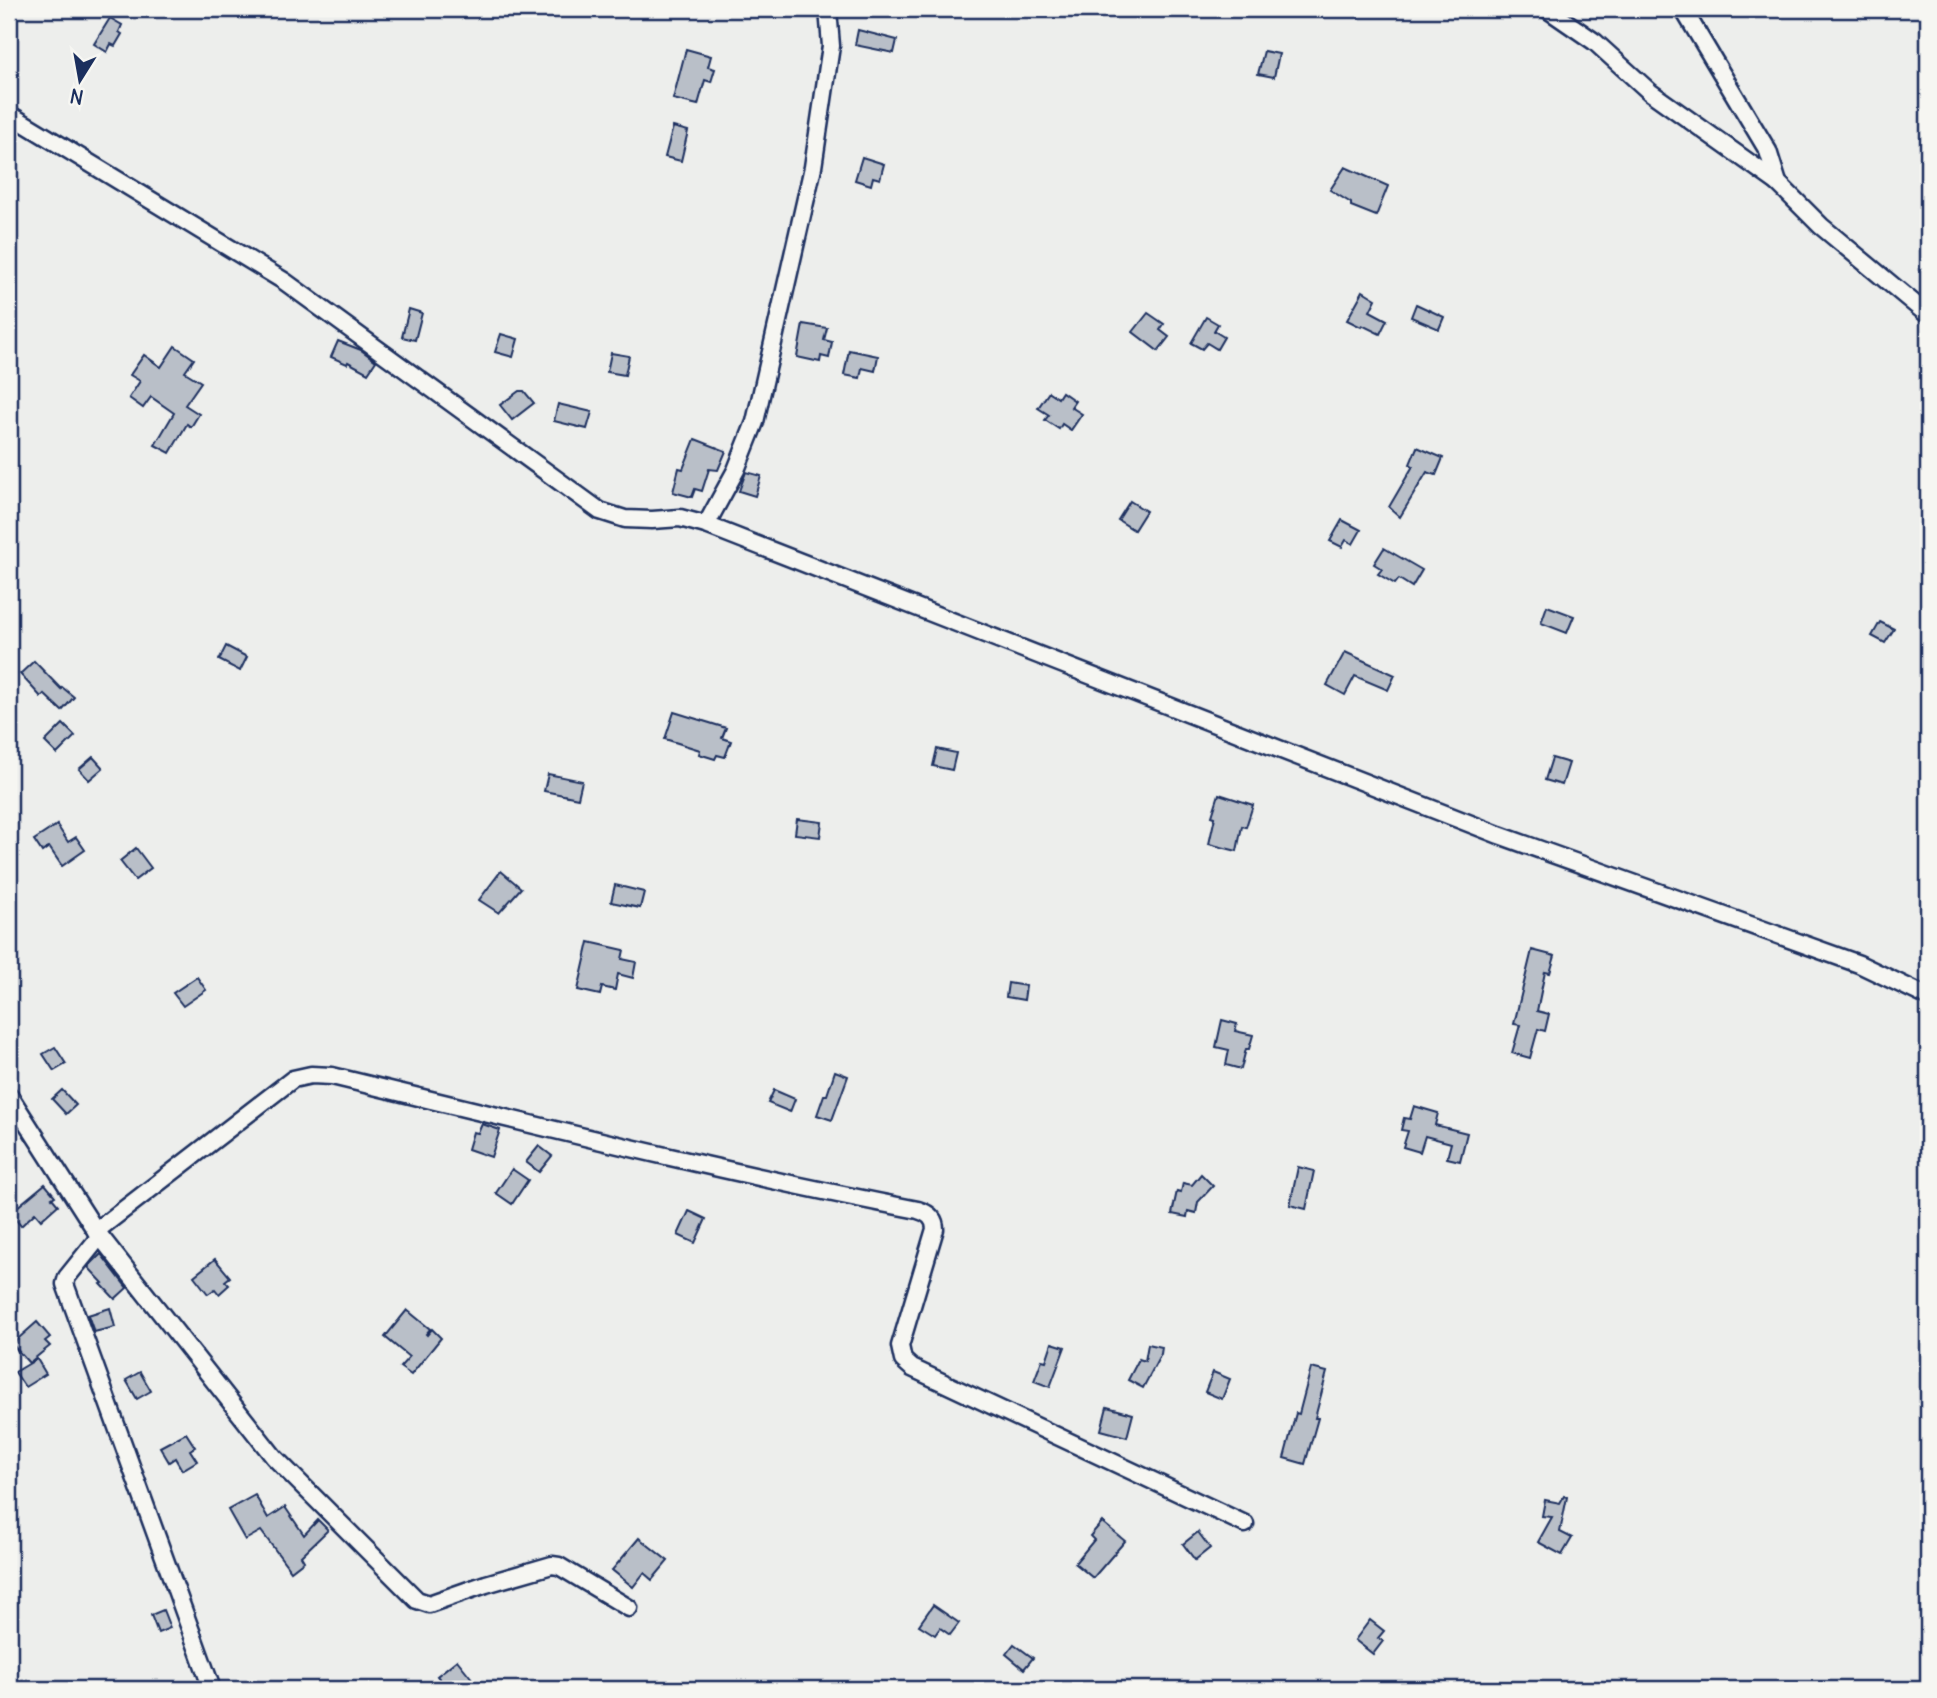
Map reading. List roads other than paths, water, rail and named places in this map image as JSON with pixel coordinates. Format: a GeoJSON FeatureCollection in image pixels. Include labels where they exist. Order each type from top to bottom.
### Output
{"type":"FeatureCollection","features":[{"type":"Feature","properties":{"kind":"street"},"geometry":{"type":"LineString","coordinates":[[706,525],[736,470],[755,422],[813,167],[831,46],[828,9]]}},
{"type":"Feature","properties":{"kind":"street"},"geometry":{"type":"LineString","coordinates":[[1547,9],[1595,42],[1650,92],[1778,183],[1821,226],[1928,315]]}},
{"type":"Feature","properties":{"kind":"street"},"geometry":{"type":"LineString","coordinates":[[1684,9],[1768,151],[1778,183]]}},
{"type":"Feature","properties":{"kind":"street"},"geometry":{"type":"LineString","coordinates":[[9,114],[284,281],[600,511],[625,519],[680,517],[706,525],[1499,835],[1859,964],[1928,997]]}},
{"type":"Feature","properties":{"kind":"street"},"geometry":{"type":"LineString","coordinates":[[212,1689],[65,1284],[67,1277],[98,1234],[293,1079],[311,1075],[332,1076],[633,1149],[918,1210],[929,1215],[933,1219],[935,1229],[900,1346],[903,1360],[912,1368],[1245,1524]]}},
{"type":"Feature","properties":{"kind":"street"},"geometry":{"type":"LineString","coordinates":[[9,1096],[98,1234],[274,1457],[417,1600],[429,1604],[552,1565],[559,1566],[629,1608]]}}]}
